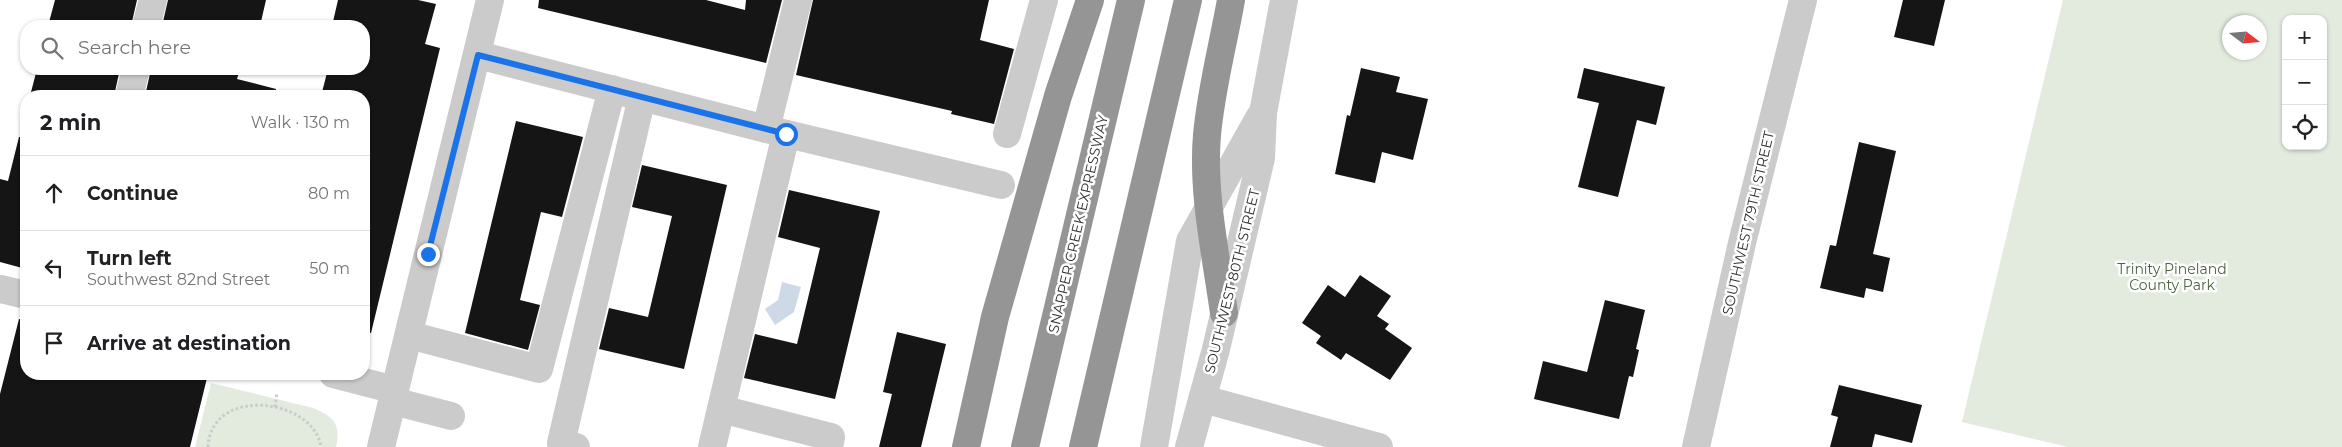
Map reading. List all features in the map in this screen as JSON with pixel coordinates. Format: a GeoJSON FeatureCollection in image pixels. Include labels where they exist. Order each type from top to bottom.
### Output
{"type":"FeatureCollection","features":[{"type":"Feature","properties":{"kind":"highway"},"geometry":{"type":"LineString","coordinates":[[966,447],[998,308],[1058,96],[1090,0]]}},
{"type":"Feature","properties":{"kind":"highway","name":"SNAPPER CREEK EXPRESSWAY"},"geometry":{"type":"LineString","coordinates":[[1025,447],[1131,0]]}},
{"type":"Feature","properties":{"kind":"highway"},"geometry":{"type":"LineString","coordinates":[[1083,447],[1188,0]]}},
{"type":"Feature","properties":{"kind":"highway"},"geometry":{"type":"LineString","coordinates":[[1224,313],[1209,206],[1207,136],[1231,0]]}},
{"type":"Feature","properties":{"kind":"street"},"geometry":{"type":"LineString","coordinates":[[148,20],[153,0]]}},
{"type":"Feature","properties":{"kind":"street"},"geometry":{"type":"LineString","coordinates":[[381,447],[490,0]]}},
{"type":"Feature","properties":{"kind":"street"},"geometry":{"type":"LineString","coordinates":[[712,447],[776,131],[798,0]]}},
{"type":"Feature","properties":{"kind":"street"},"geometry":{"type":"LineString","coordinates":[[1007,134],[1044,0]]}},
{"type":"Feature","properties":{"kind":"street","name":"SOUTHWEST 80TH STREET"},"geometry":{"type":"LineString","coordinates":[[1189,447],[1203,399],[1261,158],[1263,113],[1284,0]]}},
{"type":"Feature","properties":{"kind":"street","name":"SOUTHWEST 79TH STREET"},"geometry":{"type":"LineString","coordinates":[[1696,447],[1742,244],[1803,0]]}},
{"type":"Feature","properties":{"kind":"street"},"geometry":{"type":"LineString","coordinates":[[478,55],[776,131],[1001,185]]}},
{"type":"Feature","properties":{"kind":"street"},"geometry":{"type":"LineString","coordinates":[[131,90],[134,75]]}},
{"type":"Feature","properties":{"kind":"street"},"geometry":{"type":"LineString","coordinates":[[409,335],[539,369],[612,89]]}},
{"type":"Feature","properties":{"kind":"street"},"geometry":{"type":"LineString","coordinates":[[576,447],[561,443],[642,97]]}},
{"type":"Feature","properties":{"kind":"street","name":"SOUTHWEST 80TH STREET"},"geometry":{"type":"LineString","coordinates":[[1154,447],[1185,260],[1195,229],[1263,113]]}},
{"type":"Feature","properties":{"kind":"street"},"geometry":{"type":"LineString","coordinates":[[350,380],[451,416]]}},
{"type":"Feature","properties":{"kind":"street"},"geometry":{"type":"LineString","coordinates":[[1203,399],[1379,447]]}},
{"type":"Feature","properties":{"kind":"street"},"geometry":{"type":"LineString","coordinates":[[721,409],[831,437],[829,447]]}},
{"type":"Feature","properties":{"kind":"path"},"geometry":{"type":"LineString","coordinates":[[275,408],[277,392]]}},
{"type":"Feature","properties":{"kind":"path"},"geometry":{"type":"LineString","coordinates":[[208,447],[209,435],[214,424],[223,414],[235,408],[251,406],[275,408],[293,414],[311,426],[320,439],[321,447]]}},
{"type":"Feature","properties":{"kind":"green space","name":"Trinity Pineland County Park"},"geometry":{"type":"Polygon","coordinates":[[[2063,0],[2342,0],[2342,447],[2068,447],[1962,422],[2063,0]]]}},
{"type":"Feature","properties":{"kind":"green space"},"geometry":{"type":"Polygon","coordinates":[[[211,383],[320,411],[334,422],[337,432],[336,447],[195,447],[211,383]]]}},
{"type":"Feature","properties":{"kind":"water"},"geometry":{"type":"Polygon","coordinates":[[[782,282],[801,287],[794,312],[775,325],[765,309],[778,300],[782,282]]]}},
{"type":"Feature","properties":{"kind":"building"},"geometry":{"type":"Polygon","coordinates":[[[55,0],[137,0],[132,20],[50,20],[55,0]]]}},
{"type":"Feature","properties":{"kind":"building"},"geometry":{"type":"Polygon","coordinates":[[[168,0],[266,0],[261,20],[163,20],[168,0]]]}},
{"type":"Feature","properties":{"kind":"building"},"geometry":{"type":"Polygon","coordinates":[[[338,0],[418,0],[436,4],[425,44],[440,48],[371,333],[370,90],[323,90],[326,75],[370,75],[370,20],[333,20],[338,0]]]}},
{"type":"Feature","properties":{"kind":"building"},"geometry":{"type":"Polygon","coordinates":[[[539,0],[706,0],[745,10],[746,0],[782,0],[766,63],[538,8],[539,0]]]}},
{"type":"Feature","properties":{"kind":"building"},"geometry":{"type":"Polygon","coordinates":[[[813,0],[989,0],[980,40],[1014,49],[994,124],[951,114],[952,111],[796,75],[813,0]]]}},
{"type":"Feature","properties":{"kind":"building"},"geometry":{"type":"Polygon","coordinates":[[[1903,0],[1945,0],[1934,46],[1894,37],[1903,0]]]}},
{"type":"Feature","properties":{"kind":"building"},"geometry":{"type":"Polygon","coordinates":[[[1361,68],[1400,77],[1396,92],[1428,99],[1413,160],[1382,152],[1375,183],[1335,174],[1347,115],[1350,116],[1361,68]]]}},
{"type":"Feature","properties":{"kind":"building"},"geometry":{"type":"Polygon","coordinates":[[[1584,68],[1665,87],[1656,125],[1637,120],[1618,197],[1578,187],[1599,103],[1577,98],[1584,68]]]}},
{"type":"Feature","properties":{"kind":"building"},"geometry":{"type":"Polygon","coordinates":[[[35,75],[119,75],[115,90],[32,90],[35,75]]]}},
{"type":"Feature","properties":{"kind":"building"},"geometry":{"type":"Polygon","coordinates":[[[150,75],[238,75],[237,79],[276,89],[276,90],[146,90],[150,75]]]}},
{"type":"Feature","properties":{"kind":"building"},"geometry":{"type":"Polygon","coordinates":[[[516,121],[583,137],[562,217],[541,212],[520,300],[540,305],[528,350],[465,333],[516,121]]]}},
{"type":"Feature","properties":{"kind":"building"},"geometry":{"type":"Polygon","coordinates":[[[20,137],[20,267],[0,262],[0,179],[8,181],[20,137]]]}},
{"type":"Feature","properties":{"kind":"building"},"geometry":{"type":"Polygon","coordinates":[[[1859,142],[1896,151],[1873,254],[1890,258],[1883,292],[1866,288],[1864,298],[1820,288],[1830,245],[1836,246],[1859,142]]]}},
{"type":"Feature","properties":{"kind":"building"},"geometry":{"type":"Polygon","coordinates":[[[642,165],[727,185],[684,369],[599,349],[609,308],[648,317],[672,216],[632,207],[642,165]]]}},
{"type":"Feature","properties":{"kind":"building"},"geometry":{"type":"Polygon","coordinates":[[[789,190],[880,211],[835,399],[744,378],[755,334],[797,344],[820,248],[778,237],[789,190]]]}},
{"type":"Feature","properties":{"kind":"building"},"geometry":{"type":"Polygon","coordinates":[[[1360,275],[1391,296],[1377,316],[1389,324],[1385,329],[1412,348],[1390,380],[1346,353],[1341,360],[1316,343],[1321,336],[1302,323],[1328,285],[1345,297],[1360,275]]]}},
{"type":"Feature","properties":{"kind":"building"},"geometry":{"type":"Polygon","coordinates":[[[1605,300],[1645,310],[1636,349],[1639,350],[1633,377],[1629,376],[1619,419],[1534,399],[1543,361],[1587,372],[1605,300]]]}},
{"type":"Feature","properties":{"kind":"building"},"geometry":{"type":"Polygon","coordinates":[[[19,319],[20,380],[207,380],[190,447],[0,447],[0,394],[19,319]]]}},
{"type":"Feature","properties":{"kind":"building"},"geometry":{"type":"Polygon","coordinates":[[[897,332],[946,344],[921,447],[879,447],[892,394],[883,392],[897,332]]]}},
{"type":"Feature","properties":{"kind":"building"},"geometry":{"type":"Polygon","coordinates":[[[1839,385],[1922,405],[1912,443],[1875,434],[1872,447],[1830,447],[1838,417],[1831,415],[1839,385]]]}},
{"type":"Feature","properties":{"kind":"route"},"geometry":{"type":"LineString","coordinates":[[428,254],[478,55],[786,134]]}}]}
